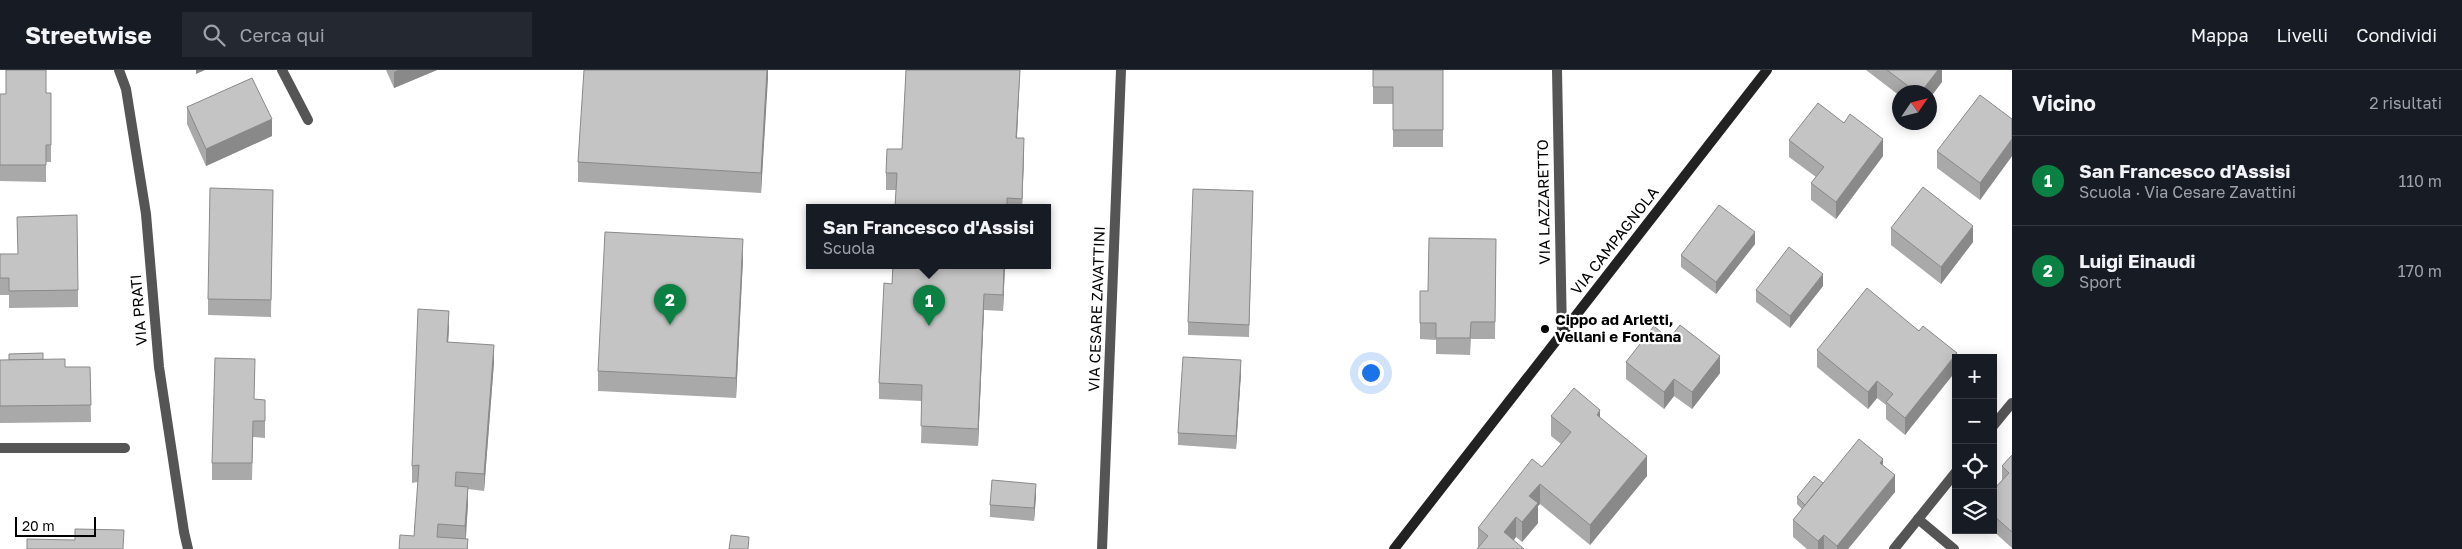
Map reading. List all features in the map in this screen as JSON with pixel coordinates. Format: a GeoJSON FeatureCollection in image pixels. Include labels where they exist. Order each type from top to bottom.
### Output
{"type":"FeatureCollection","features":[{"type":"Feature","properties":{"kind":"main road","name":"VIA CAMPAGNOLA"},"geometry":{"type":"LineString","coordinates":[[1394,549],[1768,70]]}},
{"type":"Feature","properties":{"kind":"street","name":"VIA PRATI"},"geometry":{"type":"LineString","coordinates":[[119,70],[126,89],[146,214],[159,367],[188,549]]}},
{"type":"Feature","properties":{"kind":"street"},"geometry":{"type":"LineString","coordinates":[[282,70],[308,120]]}},
{"type":"Feature","properties":{"kind":"street","name":"VIA CESARE ZAVATTINI"},"geometry":{"type":"LineString","coordinates":[[1102,549],[1121,70]]}},
{"type":"Feature","properties":{"kind":"street","name":"VIA LAZZARETTO"},"geometry":{"type":"LineString","coordinates":[[1556,70],[1562,334]]}},
{"type":"Feature","properties":{"kind":"street"},"geometry":{"type":"LineString","coordinates":[[1997,421],[2012,403]]}},
{"type":"Feature","properties":{"kind":"street"},"geometry":{"type":"LineString","coordinates":[[0,448],[125,448]]}},
{"type":"Feature","properties":{"kind":"street"},"geometry":{"type":"LineString","coordinates":[[1894,549],[1952,477]]}},
{"type":"Feature","properties":{"kind":"street"},"geometry":{"type":"LineString","coordinates":[[1918,519],[1954,549]]}},
{"type":"Feature","properties":{"kind":"building"},"geometry":{"type":"Polygon","coordinates":[[[6,70],[46,70],[46,93],[51,93],[51,145],[46,145],[46,165],[0,165],[0,94],[6,94],[6,70]]]}},
{"type":"Feature","properties":{"kind":"building"},"geometry":{"type":"Polygon","coordinates":[[[584,70],[767,70],[761,173],[578,162],[584,70]]]}},
{"type":"Feature","properties":{"kind":"building"},"geometry":{"type":"Polygon","coordinates":[[[906,70],[1020,70],[1016,138],[1024,138],[1022,199],[1007,198],[1007,204],[895,204],[897,173],[886,173],[887,149],[902,149],[906,70]]]}},
{"type":"Feature","properties":{"kind":"building"},"geometry":{"type":"Polygon","coordinates":[[[1373,70],[1443,70],[1443,130],[1393,130],[1393,87],[1373,87],[1373,70]]]}},
{"type":"Feature","properties":{"kind":"building"},"geometry":{"type":"Polygon","coordinates":[[[1887,70],[1938,70],[1926,85],[1907,85],[1887,70]]]}},
{"type":"Feature","properties":{"kind":"building"},"geometry":{"type":"Polygon","coordinates":[[[252,78],[272,119],[206,149],[187,107],[252,78]]]}},
{"type":"Feature","properties":{"kind":"building"},"geometry":{"type":"Polygon","coordinates":[[[1980,95],[2012,119],[2012,139],[1980,183],[1937,151],[1980,95]]]}},
{"type":"Feature","properties":{"kind":"building"},"geometry":{"type":"Polygon","coordinates":[[[1818,103],[1844,123],[1850,114],[1883,139],[1836,202],[1811,183],[1824,167],[1789,140],[1818,103]]]}},
{"type":"Feature","properties":{"kind":"building"},"geometry":{"type":"Polygon","coordinates":[[[1923,187],[1973,226],[1941,267],[1891,228],[1923,187]]]}},
{"type":"Feature","properties":{"kind":"building"},"geometry":{"type":"Polygon","coordinates":[[[210,188],[273,190],[271,300],[208,299],[210,188]]]}},
{"type":"Feature","properties":{"kind":"building"},"geometry":{"type":"Polygon","coordinates":[[[1193,189],[1253,191],[1249,325],[1188,322],[1193,189]]]}},
{"type":"Feature","properties":{"kind":"building"},"geometry":{"type":"Polygon","coordinates":[[[1719,205],[1755,232],[1716,282],[1681,255],[1719,205]]]}},
{"type":"Feature","properties":{"kind":"building"},"geometry":{"type":"Polygon","coordinates":[[[77,215],[78,290],[9,291],[9,278],[0,278],[0,254],[18,254],[17,217],[77,215]]]}},
{"type":"Feature","properties":{"kind":"building"},"geometry":{"type":"Polygon","coordinates":[[[605,232],[743,239],[736,378],[598,371],[605,232]]]}},
{"type":"Feature","properties":{"kind":"building"},"geometry":{"type":"Polygon","coordinates":[[[1429,238],[1496,239],[1495,322],[1471,322],[1470,338],[1436,338],[1436,323],[1420,323],[1420,291],[1428,291],[1429,238]]]}},
{"type":"Feature","properties":{"kind":"building"},"geometry":{"type":"Polygon","coordinates":[[[1789,247],[1823,274],[1790,316],[1756,290],[1789,247]]]}},
{"type":"Feature","properties":{"kind":"building"},"geometry":{"type":"Polygon","coordinates":[[[893,269],[1004,269],[1003,295],[984,294],[978,429],[921,426],[922,385],[879,383],[884,283],[892,284],[893,269]]]}},
{"type":"Feature","properties":{"kind":"building"},"geometry":{"type":"Polygon","coordinates":[[[1867,288],[1919,331],[1923,326],[1957,353],[1952,354],[1952,359],[1905,418],[1886,402],[1893,394],[1877,381],[1868,392],[1817,350],[1867,288]]]}},
{"type":"Feature","properties":{"kind":"building"},"geometry":{"type":"Polygon","coordinates":[[[418,309],[449,311],[447,342],[494,345],[484,474],[456,472],[455,486],[468,487],[465,526],[438,524],[437,537],[468,539],[467,549],[399,549],[400,535],[414,536],[419,465],[412,466],[418,309]]]}},
{"type":"Feature","properties":{"kind":"building"},"geometry":{"type":"Polygon","coordinates":[[[1680,325],[1720,356],[1692,392],[1674,379],[1664,392],[1626,362],[1654,326],[1669,339],[1680,325]]]}},
{"type":"Feature","properties":{"kind":"building"},"geometry":{"type":"Polygon","coordinates":[[[43,353],[43,360],[9,360],[9,354],[43,353]]]}},
{"type":"Feature","properties":{"kind":"building"},"geometry":{"type":"Polygon","coordinates":[[[1183,357],[1241,360],[1236,436],[1178,433],[1183,357]]]}},
{"type":"Feature","properties":{"kind":"building"},"geometry":{"type":"Polygon","coordinates":[[[215,358],[255,359],[254,399],[265,400],[265,421],[253,421],[252,463],[212,463],[215,358]]]}},
{"type":"Feature","properties":{"kind":"building"},"geometry":{"type":"Polygon","coordinates":[[[65,359],[65,367],[90,367],[91,405],[0,406],[0,360],[65,359]]]}},
{"type":"Feature","properties":{"kind":"building"},"geometry":{"type":"Polygon","coordinates":[[[1574,388],[1600,410],[1597,415],[1647,456],[1590,525],[1540,484],[1529,496],[1538,503],[1522,522],[1516,517],[1504,532],[1524,549],[1477,549],[1488,536],[1478,528],[1532,459],[1542,467],[1571,432],[1551,416],[1574,388]]]}},
{"type":"Feature","properties":{"kind":"building"},"geometry":{"type":"Polygon","coordinates":[[[1859,439],[1883,459],[1880,463],[1895,475],[1837,546],[1824,535],[1818,541],[1793,520],[1859,439]]]}},
{"type":"Feature","properties":{"kind":"building"},"geometry":{"type":"Polygon","coordinates":[[[2012,455],[2012,532],[1997,519],[1997,486],[2009,473],[2002,466],[2012,455]]]}},
{"type":"Feature","properties":{"kind":"building"},"geometry":{"type":"Polygon","coordinates":[[[1814,476],[1823,483],[1805,505],[1797,497],[1814,476]]]}},
{"type":"Feature","properties":{"kind":"building"},"geometry":{"type":"Polygon","coordinates":[[[992,480],[1036,484],[1034,508],[990,505],[992,480]]]}},
{"type":"Feature","properties":{"kind":"building"},"geometry":{"type":"Polygon","coordinates":[[[75,529],[124,530],[123,549],[27,549],[27,539],[75,540],[75,529]]]}},
{"type":"Feature","properties":{"kind":"building"},"geometry":{"type":"Polygon","coordinates":[[[731,535],[749,537],[748,549],[729,549],[731,535]]]}},
{"type":"Feature","properties":{"kind":"place","name":"Luigi Einaudi"},"geometry":{"type":"Point","coordinates":[670,325]}},
{"type":"Feature","properties":{"kind":"place","name":"San Francesco d'Assisi"},"geometry":{"type":"Point","coordinates":[929,326]}},
{"type":"Feature","properties":{"kind":"place","name":"Cippo ad Arletti, Vellani e Fontana"},"geometry":{"type":"Point","coordinates":[1545,329]}}]}
